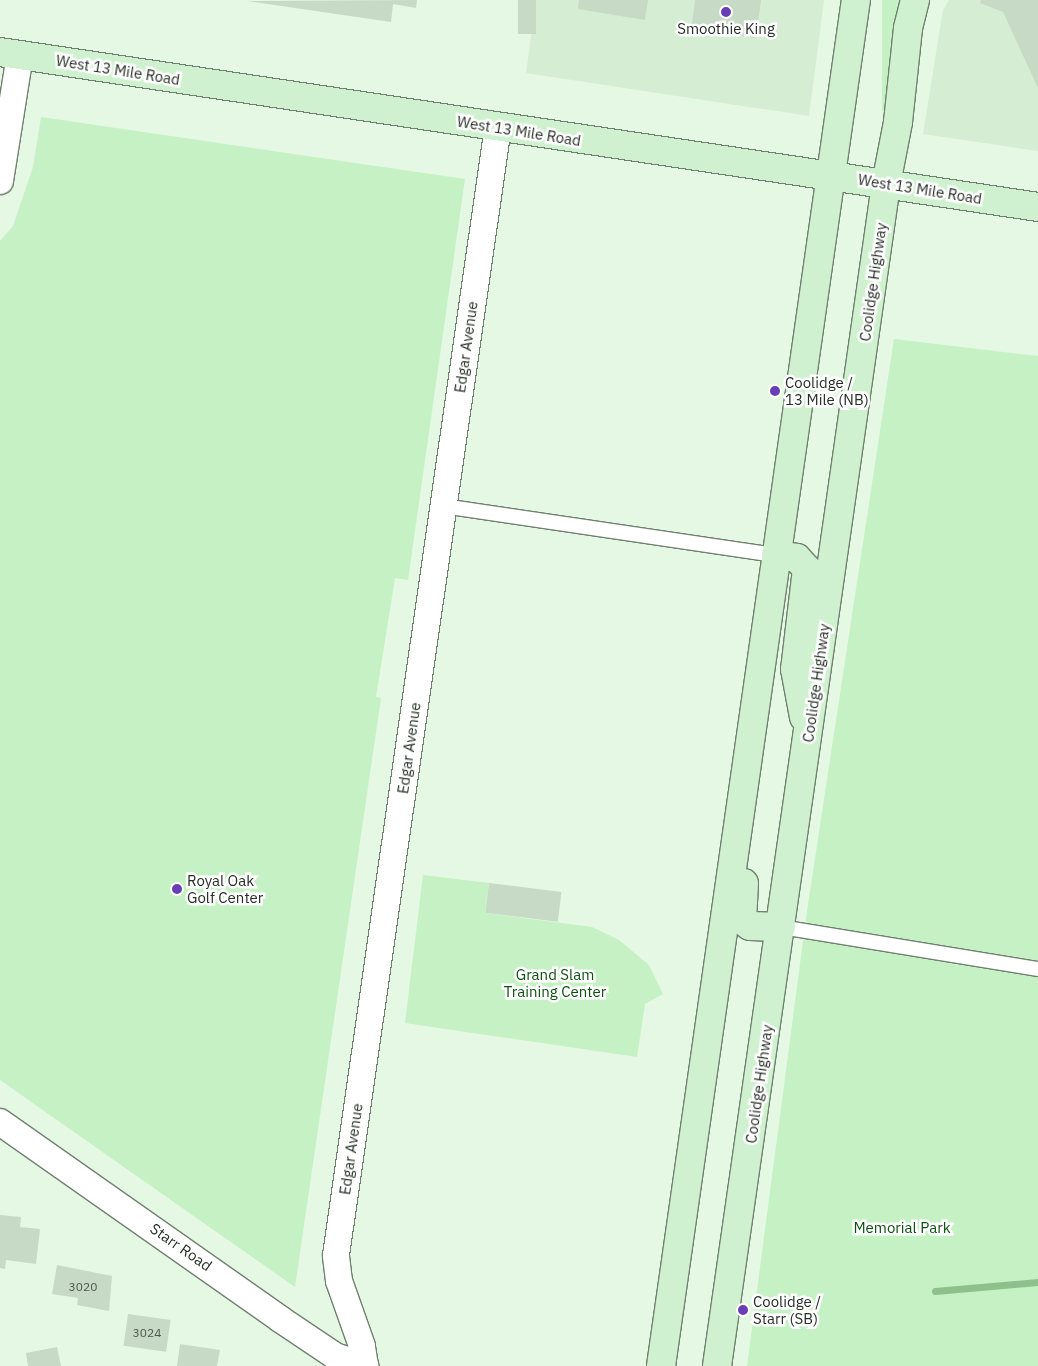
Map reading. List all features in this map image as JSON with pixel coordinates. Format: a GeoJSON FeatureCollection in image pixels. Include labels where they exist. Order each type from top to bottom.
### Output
{"type":"FeatureCollection","features":[{"type":"Feature","properties":{"kind":"main road"},"geometry":{"type":"LineString","coordinates":[[660,1366],[856,0]]}},
{"type":"Feature","properties":{"kind":"main road","name":"Coolidge Highway"},"geometry":{"type":"LineString","coordinates":[[717,1366],[886,184],[915,0]]}},
{"type":"Feature","properties":{"kind":"main road","name":"West 13 Mile Road"},"geometry":{"type":"LineString","coordinates":[[10,53],[1038,207]]}},
{"type":"Feature","properties":{"kind":"main road"},"geometry":{"type":"LineString","coordinates":[[776,556],[797,558],[807,569],[794,669],[808,738]]}},
{"type":"Feature","properties":{"kind":"main road"},"geometry":{"type":"LineString","coordinates":[[754,712],[760,774],[741,913],[742,920],[750,926],[781,927]]}},
{"type":"Feature","properties":{"kind":"street"},"geometry":{"type":"LineString","coordinates":[[0,181],[10,53]]}},
{"type":"Feature","properties":{"kind":"street","name":"Edgar Avenue"},"geometry":{"type":"LineString","coordinates":[[365,1366],[362,1346],[336,1266],[498,127]]}},
{"type":"Feature","properties":{"kind":"street","name":"Starr Road"},"geometry":{"type":"LineString","coordinates":[[0,1122],[332,1361],[365,1366]]}},
{"type":"Feature","properties":{"kind":"lane"},"geometry":{"type":"LineString","coordinates":[[443,506],[776,556]]}},
{"type":"Feature","properties":{"kind":"lane"},"geometry":{"type":"LineString","coordinates":[[781,927],[1038,970]]}},
{"type":"Feature","properties":{"kind":"shaded area"},"geometry":{"type":"Polygon","coordinates":[[[536,0],[824,0],[809,116],[526,73],[536,0]]]}},
{"type":"Feature","properties":{"kind":"shaded area"},"geometry":{"type":"Polygon","coordinates":[[[949,0],[1038,0],[1038,151],[923,134],[943,10],[949,0]]]}},
{"type":"Feature","properties":{"kind":"green space"},"geometry":{"type":"Polygon","coordinates":[[[882,0],[901,0],[901,111],[882,111],[882,0]]]}},
{"type":"Feature","properties":{"kind":"green space","name":"Royal Oak Golf Center"},"geometry":{"type":"Polygon","coordinates":[[[41,117],[465,179],[408,580],[395,578],[376,697],[381,698],[295,1287],[0,1080],[0,241],[13,226],[33,167],[41,117]]]}},
{"type":"Feature","properties":{"kind":"green space","name":"Memorial Park"},"geometry":{"type":"Polygon","coordinates":[[[894,339],[1038,356],[1038,1366],[747,1366],[807,911],[894,339]]]}},
{"type":"Feature","properties":{"kind":"green space","name":"Grand Slam Training Center"},"geometry":{"type":"Polygon","coordinates":[[[423,875],[489,883],[485,913],[592,927],[619,940],[649,965],[663,994],[645,1004],[637,1057],[405,1023],[423,875]]]}},
{"type":"Feature","properties":{"kind":"building"},"geometry":{"type":"Polygon","coordinates":[[[417,0],[416,8],[393,4],[391,22],[248,1],[417,0]]]}},
{"type":"Feature","properties":{"kind":"building"},"geometry":{"type":"Polygon","coordinates":[[[518,0],[536,0],[536,34],[518,34],[518,0]]]}},
{"type":"Feature","properties":{"kind":"building"},"geometry":{"type":"Polygon","coordinates":[[[579,0],[648,0],[645,20],[578,9],[579,0]]]}},
{"type":"Feature","properties":{"kind":"building","name":"Smoothie King"},"geometry":{"type":"Polygon","coordinates":[[[695,0],[761,0],[756,38],[705,31],[706,26],[692,24],[695,0]]]}},
{"type":"Feature","properties":{"kind":"building"},"geometry":{"type":"Polygon","coordinates":[[[981,0],[1038,0],[1038,88],[1003,12],[980,3],[981,0]]]}},
{"type":"Feature","properties":{"kind":"building"},"geometry":{"type":"Polygon","coordinates":[[[489,883],[561,892],[558,922],[485,913],[489,883]]]}},
{"type":"Feature","properties":{"kind":"building"},"geometry":{"type":"Polygon","coordinates":[[[0,1215],[21,1217],[20,1227],[40,1229],[36,1264],[6,1260],[5,1269],[0,1268],[0,1215]]]}},
{"type":"Feature","properties":{"kind":"building"},"geometry":{"type":"Polygon","coordinates":[[[57,1265],[112,1276],[109,1311],[77,1305],[78,1298],[52,1294],[57,1265]]]}},
{"type":"Feature","properties":{"kind":"building"},"geometry":{"type":"Polygon","coordinates":[[[128,1314],[171,1320],[166,1352],[124,1346],[128,1314]]]}},
{"type":"Feature","properties":{"kind":"building"},"geometry":{"type":"Polygon","coordinates":[[[180,1344],[220,1350],[217,1366],[177,1366],[180,1344]]]}},
{"type":"Feature","properties":{"kind":"building"},"geometry":{"type":"Polygon","coordinates":[[[57,1347],[61,1366],[28,1366],[26,1353],[57,1347]]]}},
{"type":"Feature","properties":{"kind":"waterway"},"geometry":{"type":"LineString","coordinates":[[935,1291],[1038,1282]]}},
{"type":"Feature","properties":{"kind":"place","name":"Smoothie King"},"geometry":{"type":"Point","coordinates":[726,12]}},
{"type":"Feature","properties":{"kind":"place","name":"Coolidge / 13 Mile (NB)"},"geometry":{"type":"Point","coordinates":[775,391]}},
{"type":"Feature","properties":{"kind":"place","name":"Royal Oak Golf Center"},"geometry":{"type":"Point","coordinates":[177,889]}},
{"type":"Feature","properties":{"kind":"place","name":"Coolidge / Starr (SB)"},"geometry":{"type":"Point","coordinates":[743,1310]}}]}
